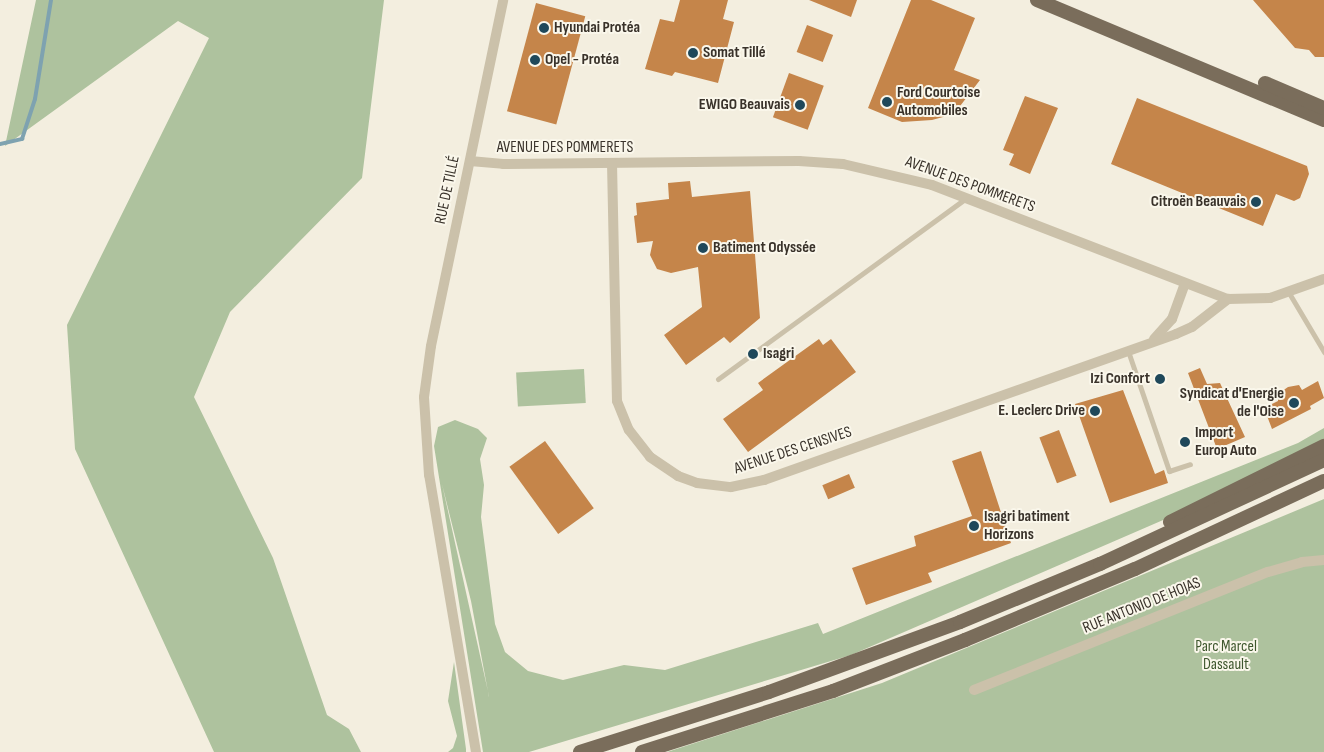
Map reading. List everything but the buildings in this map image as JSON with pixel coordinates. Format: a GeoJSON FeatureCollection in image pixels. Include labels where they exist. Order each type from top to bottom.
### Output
{"type":"FeatureCollection","features":[{"type":"Feature","properties":{"kind":"main road"},"geometry":{"type":"LineString","coordinates":[[1037,0],[1324,120]]}},
{"type":"Feature","properties":{"kind":"main road"},"geometry":{"type":"LineString","coordinates":[[1059,0],[1324,108]]}},
{"type":"Feature","properties":{"kind":"main road"},"geometry":{"type":"LineString","coordinates":[[1100,564],[1169,523],[1324,446]]}},
{"type":"Feature","properties":{"kind":"main road"},"geometry":{"type":"LineString","coordinates":[[580,752],[850,664],[1100,564],[1324,460]]}},
{"type":"Feature","properties":{"kind":"main road"},"geometry":{"type":"LineString","coordinates":[[642,752],[833,691],[930,654],[1099,585],[1324,481]]}},
{"type":"Feature","properties":{"kind":"main road"},"geometry":{"type":"LineString","coordinates":[[1251,515],[1324,490]]}},
{"type":"Feature","properties":{"kind":"street","name":"RUE DE TILLÉ"},"geometry":{"type":"LineString","coordinates":[[476,752],[429,475],[424,419],[425,386],[503,0]]}},
{"type":"Feature","properties":{"kind":"street","name":"AVENUE DES POMMERETS"},"geometry":{"type":"LineString","coordinates":[[470,161],[502,164],[835,163],[894,174],[967,197],[1185,284],[1228,299],[1248,300],[1288,293],[1324,279]]}},
{"type":"Feature","properties":{"kind":"street","name":"AVENUE DES CENSIVES"},"geometry":{"type":"LineString","coordinates":[[612,163],[618,401],[624,420],[642,448],[663,467],[688,481],[725,487],[764,480],[1192,327],[1228,299]]}},
{"type":"Feature","properties":{"kind":"street","name":"AVENUE DES CENSIVES"},"geometry":{"type":"LineString","coordinates":[[1149,342],[1172,319],[1185,284]]}},
{"type":"Feature","properties":{"kind":"street","name":"RUE ANTONIO DE HOJAS"},"geometry":{"type":"LineString","coordinates":[[974,690],[1268,572],[1302,562],[1324,560]]}},
{"type":"Feature","properties":{"kind":"lane"},"geometry":{"type":"LineString","coordinates":[[718,379],[967,197]]}},
{"type":"Feature","properties":{"kind":"lane"},"geometry":{"type":"LineString","coordinates":[[1288,293],[1322,342],[1324,352]]}},
{"type":"Feature","properties":{"kind":"lane"},"geometry":{"type":"LineString","coordinates":[[1128,350],[1169,471],[1190,464]]}},
{"type":"Feature","properties":{"kind":"green space"},"geometry":{"type":"Polygon","coordinates":[[[36,0],[384,0],[362,178],[230,312],[194,397],[273,558],[327,715],[349,729],[361,752],[214,752],[75,449],[67,325],[209,38],[178,21],[5,146],[36,0]]]}},
{"type":"Feature","properties":{"kind":"green space"},"geometry":{"type":"Polygon","coordinates":[[[584,369],[586,403],[518,407],[516,373],[584,369]]]}},
{"type":"Feature","properties":{"kind":"green space"},"geometry":{"type":"Polygon","coordinates":[[[455,420],[478,429],[487,438],[480,459],[484,485],[481,517],[495,624],[505,652],[528,671],[563,680],[624,665],[665,670],[818,623],[823,634],[1298,443],[1324,428],[1324,441],[1177,514],[851,655],[529,752],[483,752],[434,446],[438,427],[455,420]],[[442,484],[488,691],[471,601],[442,484]]]}},
{"type":"Feature","properties":{"kind":"green space","name":"Parc Marcel Dassault"},"geometry":{"type":"Polygon","coordinates":[[[1324,499],[1324,752],[667,752],[882,683],[1324,499]]]}},
{"type":"Feature","properties":{"kind":"green space"},"geometry":{"type":"Polygon","coordinates":[[[454,662],[466,752],[448,752],[453,748],[457,736],[448,701],[454,662]]]}},
{"type":"Feature","properties":{"kind":"waterway"},"geometry":{"type":"LineString","coordinates":[[0,144],[22,139],[35,99],[51,0]]}},
{"type":"Feature","properties":{"kind":"place","name":"Hyundai Protéa"},"geometry":{"type":"Point","coordinates":[544,28]}},
{"type":"Feature","properties":{"kind":"place","name":"Somat Tillé"},"geometry":{"type":"Point","coordinates":[693,53]}},
{"type":"Feature","properties":{"kind":"place","name":"Opel - Protéa"},"geometry":{"type":"Point","coordinates":[535,60]}},
{"type":"Feature","properties":{"kind":"place","name":"Ford Courtoise Automobiles"},"geometry":{"type":"Point","coordinates":[887,102]}},
{"type":"Feature","properties":{"kind":"place","name":"EWIGO Beauvais"},"geometry":{"type":"Point","coordinates":[800,105]}},
{"type":"Feature","properties":{"kind":"place","name":"Citroën Beauvais"},"geometry":{"type":"Point","coordinates":[1256,202]}},
{"type":"Feature","properties":{"kind":"place","name":"Batiment Odyssée"},"geometry":{"type":"Point","coordinates":[703,248]}},
{"type":"Feature","properties":{"kind":"place","name":"Isagri"},"geometry":{"type":"Point","coordinates":[753,354]}},
{"type":"Feature","properties":{"kind":"place","name":"Izi Confort"},"geometry":{"type":"Point","coordinates":[1160,379]}},
{"type":"Feature","properties":{"kind":"place","name":"Syndicat d'Energie de l'Oise"},"geometry":{"type":"Point","coordinates":[1294,403]}},
{"type":"Feature","properties":{"kind":"place","name":"E. Leclerc Drive"},"geometry":{"type":"Point","coordinates":[1095,411]}},
{"type":"Feature","properties":{"kind":"place","name":"Import Europ Auto"},"geometry":{"type":"Point","coordinates":[1185,442]}},
{"type":"Feature","properties":{"kind":"place","name":"Isagri batiment Horizons"},"geometry":{"type":"Point","coordinates":[974,526]}}]}
